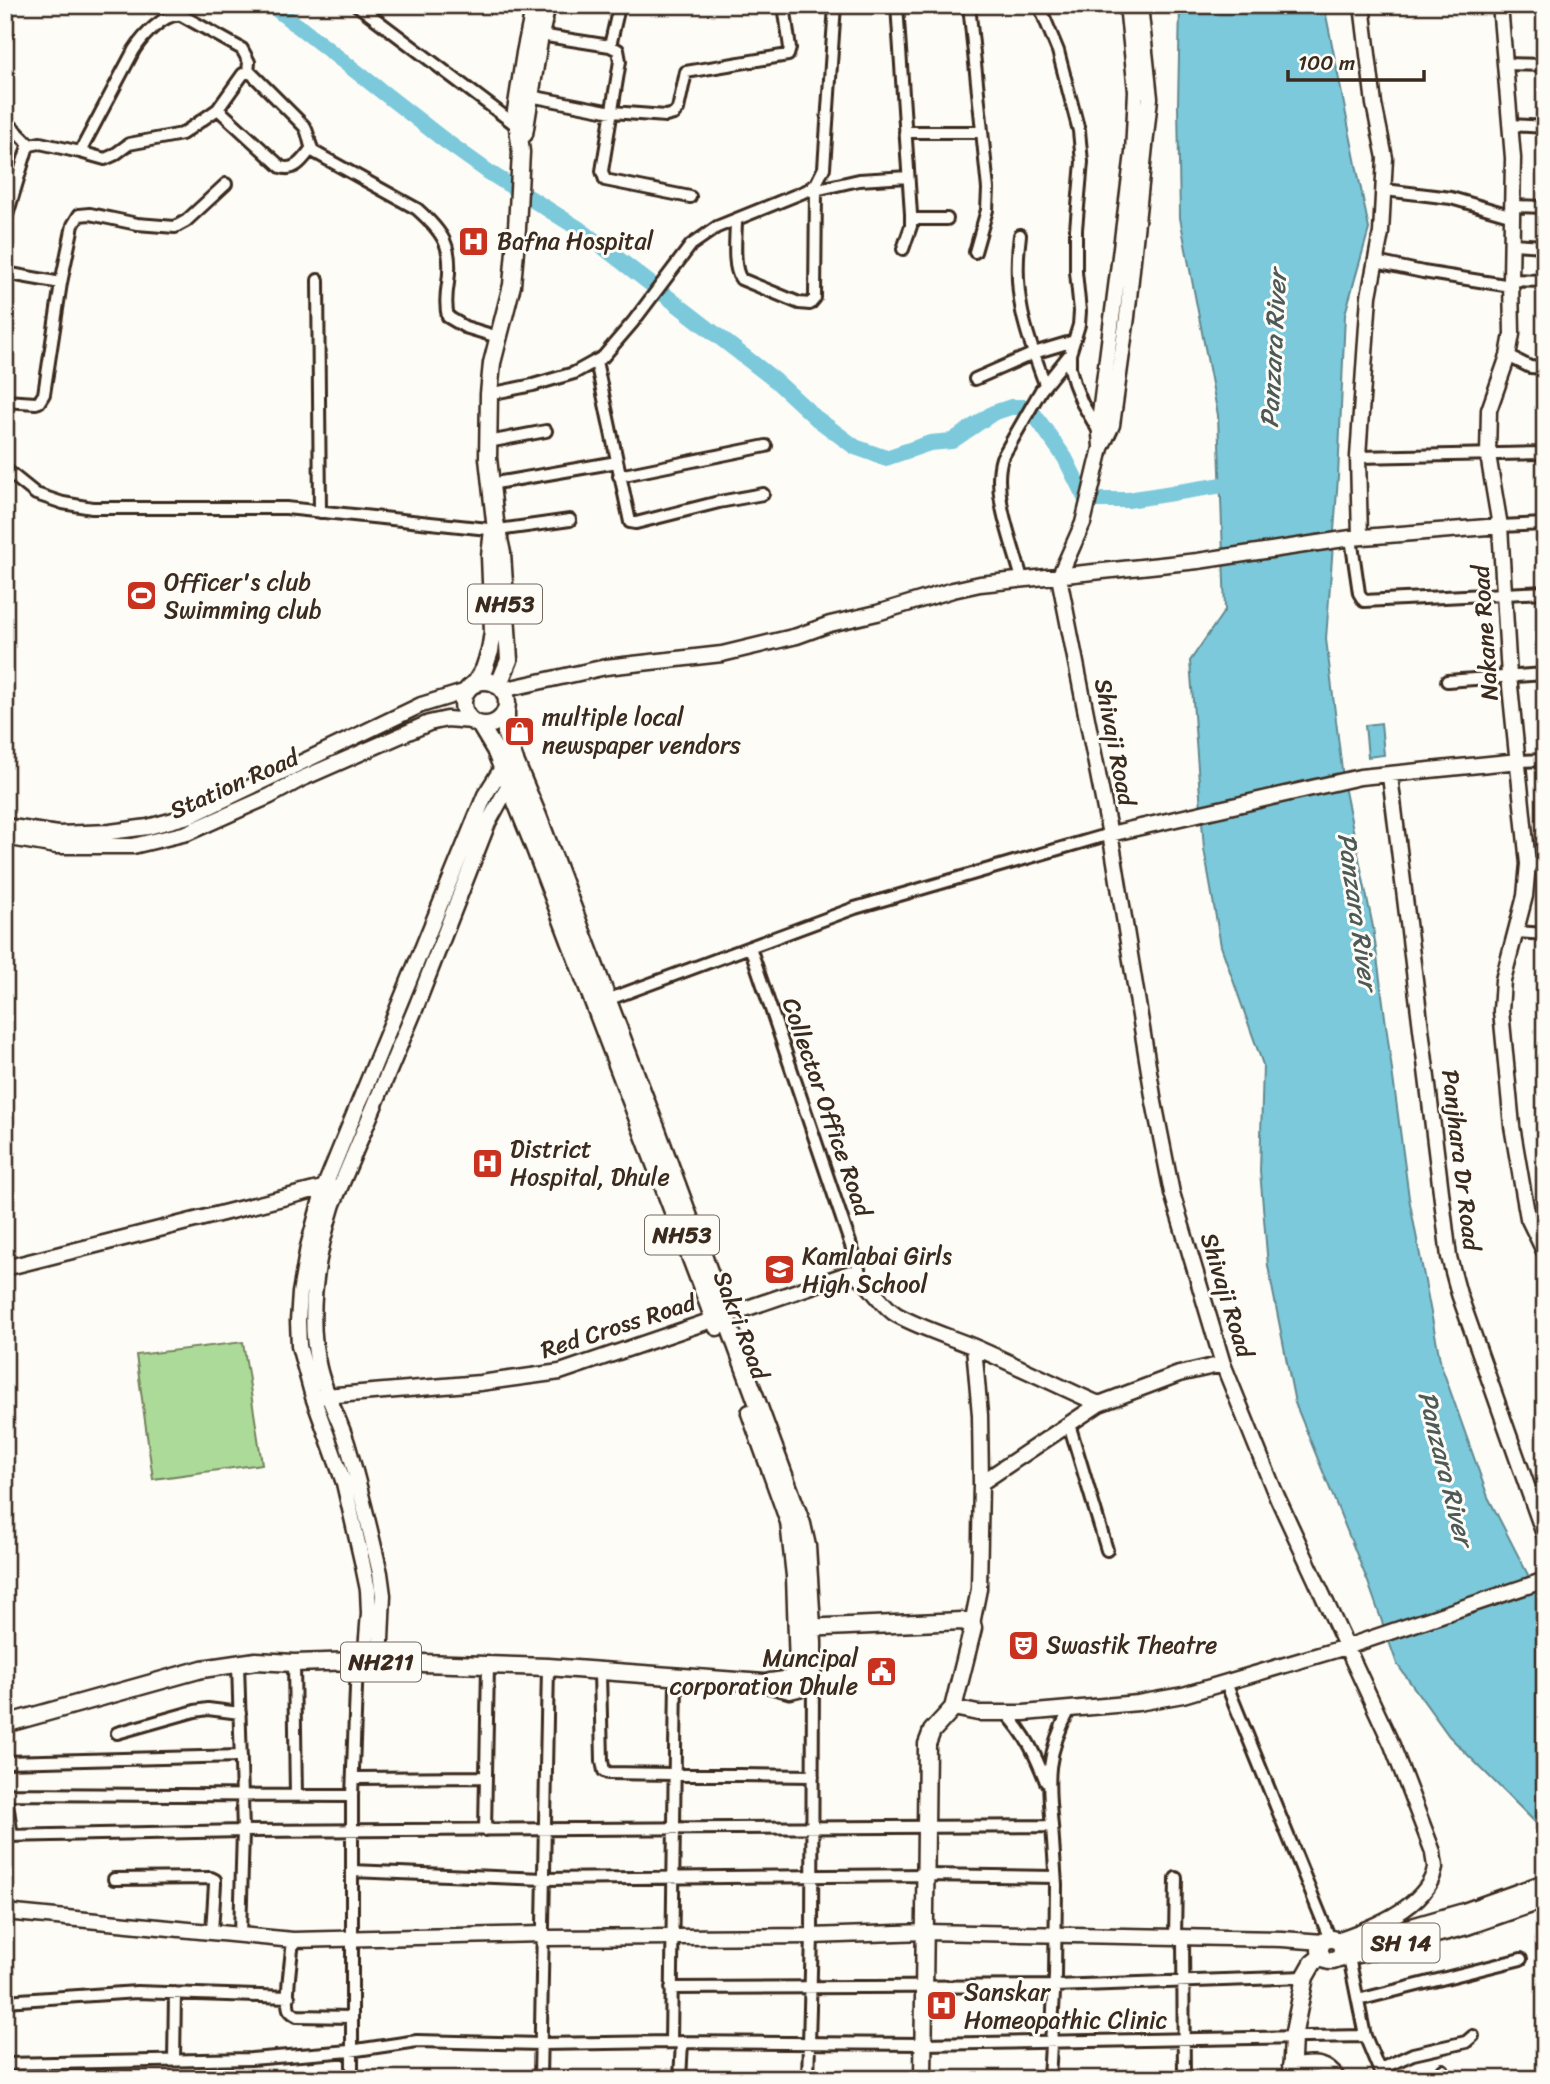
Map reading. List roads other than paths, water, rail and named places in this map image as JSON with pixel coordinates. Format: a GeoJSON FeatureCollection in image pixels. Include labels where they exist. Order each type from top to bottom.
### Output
{"type":"FeatureCollection","features":[{"type":"Feature","properties":{"kind":"main road"},"geometry":{"type":"LineString","coordinates":[[521,129],[516,111],[524,53],[535,5]]}},
{"type":"Feature","properties":{"kind":"main road"},"geometry":{"type":"LineString","coordinates":[[495,527],[488,442],[492,363],[512,285],[521,129],[547,5]]}},
{"type":"Feature","properties":{"kind":"main road","name":"NH53"},"geometry":{"type":"LineString","coordinates":[[471,687],[484,669],[490,651],[490,556],[495,527]]}},
{"type":"Feature","properties":{"kind":"main road","name":"NH53"},"geometry":{"type":"LineString","coordinates":[[495,527],[502,553],[509,660],[500,688]]}},
{"type":"Feature","properties":{"kind":"main road"},"geometry":{"type":"LineString","coordinates":[[601,1002],[495,750],[476,723],[466,715],[464,699],[471,687],[488,681],[500,688],[507,702],[506,735],[514,761],[531,797],[601,1002],[719,1317],[772,1439],[802,1524],[807,1546],[805,1628],[813,1669],[802,1687],[790,1690],[764,1684]]}},
{"type":"Feature","properties":{"kind":"main road"},"geometry":{"type":"LineString","coordinates":[[476,723],[488,725],[496,722],[506,710]]}},
{"type":"Feature","properties":{"kind":"main road"},"geometry":{"type":"LineString","coordinates":[[805,1628],[962,1622],[972,1624],[953,1708],[932,1731],[927,1744],[923,2079]]}},
{"type":"Feature","properties":{"kind":"main road","name":"NH211"},"geometry":{"type":"LineString","coordinates":[[5,1724],[202,1669],[256,1661],[548,1667],[764,1684],[791,1679],[795,1675],[805,1628]]}},
{"type":"Feature","properties":{"kind":"main road","name":"SH 14"},"geometry":{"type":"LineString","coordinates":[[1466,1919],[1545,1883]]}},
{"type":"Feature","properties":{"kind":"main road","name":"SH 14"},"geometry":{"type":"LineString","coordinates":[[1334,1949],[1545,1899]]}},
{"type":"Feature","properties":{"kind":"main road"},"geometry":{"type":"LineString","coordinates":[[1291,2072],[1293,2037],[1305,1977],[1313,1964],[1334,1949]]}},
{"type":"Feature","properties":{"kind":"street"},"geometry":{"type":"LineString","coordinates":[[357,5],[521,129]]}},
{"type":"Feature","properties":{"kind":"street"},"geometry":{"type":"LineString","coordinates":[[610,46],[618,11],[623,5]]}},
{"type":"Feature","properties":{"kind":"street"},"geometry":{"type":"LineString","coordinates":[[530,96],[612,112],[666,116],[674,114],[686,72],[788,55],[790,48],[784,5]]}},
{"type":"Feature","properties":{"kind":"street"},"geometry":{"type":"LineString","coordinates":[[736,220],[738,276],[799,303],[810,304],[816,298],[811,190],[824,168],[835,5]]}},
{"type":"Feature","properties":{"kind":"street"},"geometry":{"type":"LineString","coordinates":[[897,5],[911,219],[903,249]]}},
{"type":"Feature","properties":{"kind":"street"},"geometry":{"type":"LineString","coordinates":[[969,5],[988,189],[986,211],[975,253]]}},
{"type":"Feature","properties":{"kind":"street"},"geometry":{"type":"LineString","coordinates":[[1039,5],[1058,51],[1079,131],[1082,162],[1076,229],[1076,272],[1080,311],[1079,325],[1070,354],[1070,368],[1074,383],[1099,432]]}},
{"type":"Feature","properties":{"kind":"street"},"geometry":{"type":"LineString","coordinates":[[1101,448],[1099,432],[1136,114],[1136,82],[1127,5]]}},
{"type":"Feature","properties":{"kind":"street"},"geometry":{"type":"LineString","coordinates":[[1059,577],[1083,523],[1101,448],[1112,425],[1150,98],[1140,5]]}},
{"type":"Feature","properties":{"kind":"street"},"geometry":{"type":"LineString","coordinates":[[1362,5],[1374,104],[1385,158],[1385,190],[1381,233],[1369,296],[1350,538],[1360,593],[1364,601],[1369,602],[1545,592]]}},
{"type":"Feature","properties":{"kind":"street","name":"Nakane Road"},"geometry":{"type":"LineString","coordinates":[[1500,5],[1513,158],[1512,334],[1508,356],[1489,410],[1488,455],[1500,526],[1509,676],[1528,864],[1525,896],[1503,980],[1501,1011],[1511,1116],[1524,1196],[1528,1218],[1545,1253]]}},
{"type":"Feature","properties":{"kind":"street"},"geometry":{"type":"LineString","coordinates":[[80,152],[140,40],[171,15],[181,15],[242,49],[249,62],[248,72]]}},
{"type":"Feature","properties":{"kind":"street"},"geometry":{"type":"LineString","coordinates":[[540,35],[610,46],[618,50],[620,61],[602,171],[605,180],[690,197]]}},
{"type":"Feature","properties":{"kind":"street"},"geometry":{"type":"LineString","coordinates":[[1505,64],[1545,65]]}},
{"type":"Feature","properties":{"kind":"street"},"geometry":{"type":"LineString","coordinates":[[5,222],[23,156],[30,145],[40,143],[99,159],[110,158],[129,144],[183,134],[218,109],[243,74],[248,72],[304,126],[312,149],[417,209],[430,221],[446,244],[451,262],[446,308],[448,317],[465,327],[498,337]]}},
{"type":"Feature","properties":{"kind":"street"},"geometry":{"type":"LineString","coordinates":[[218,109],[274,162],[285,169],[298,164],[312,149]]}},
{"type":"Feature","properties":{"kind":"street"},"geometry":{"type":"LineString","coordinates":[[5,120],[30,145]]}},
{"type":"Feature","properties":{"kind":"street"},"geometry":{"type":"LineString","coordinates":[[1510,125],[1545,127]]}},
{"type":"Feature","properties":{"kind":"street"},"geometry":{"type":"LineString","coordinates":[[905,132],[981,132]]}},
{"type":"Feature","properties":{"kind":"street"},"geometry":{"type":"LineString","coordinates":[[489,394],[574,373],[603,357],[691,245],[717,227],[811,190],[859,180],[908,177]]}},
{"type":"Feature","properties":{"kind":"street"},"geometry":{"type":"LineString","coordinates":[[5,181],[15,189]]}},
{"type":"Feature","properties":{"kind":"street"},"geometry":{"type":"LineString","coordinates":[[5,401],[36,403],[42,399],[61,283],[73,225],[79,215],[90,214],[137,224],[175,227],[186,221],[226,184]]}},
{"type":"Feature","properties":{"kind":"street"},"geometry":{"type":"LineString","coordinates":[[1385,190],[1451,198],[1513,211],[1545,207]]}},
{"type":"Feature","properties":{"kind":"street"},"geometry":{"type":"LineString","coordinates":[[911,219],[947,219]]}},
{"type":"Feature","properties":{"kind":"street"},"geometry":{"type":"LineString","coordinates":[[1020,235],[1017,274],[1021,313],[1043,387]]}},
{"type":"Feature","properties":{"kind":"street"},"geometry":{"type":"LineString","coordinates":[[1512,244],[1545,246]]}},
{"type":"Feature","properties":{"kind":"street"},"geometry":{"type":"LineString","coordinates":[[1376,262],[1471,281],[1545,281]]}},
{"type":"Feature","properties":{"kind":"street"},"geometry":{"type":"LineString","coordinates":[[5,273],[61,283]]}},
{"type":"Feature","properties":{"kind":"street"},"geometry":{"type":"LineString","coordinates":[[318,281],[320,512]]}},
{"type":"Feature","properties":{"kind":"street"},"geometry":{"type":"LineString","coordinates":[[975,379],[1034,354],[1074,341]]}},
{"type":"Feature","properties":{"kind":"street"},"geometry":{"type":"LineString","coordinates":[[1022,579],[1001,499],[998,476],[1002,458],[1043,387],[1070,354]]}},
{"type":"Feature","properties":{"kind":"street"},"geometry":{"type":"LineString","coordinates":[[1508,356],[1530,367],[1545,368]]}},
{"type":"Feature","properties":{"kind":"street"},"geometry":{"type":"LineString","coordinates":[[596,361],[628,518],[633,523],[762,494]]}},
{"type":"Feature","properties":{"kind":"street"},"geometry":{"type":"LineString","coordinates":[[488,442],[546,431]]}},
{"type":"Feature","properties":{"kind":"street"},"geometry":{"type":"LineString","coordinates":[[619,476],[766,446]]}},
{"type":"Feature","properties":{"kind":"street"},"geometry":{"type":"LineString","coordinates":[[1358,457],[1545,453]]}},
{"type":"Feature","properties":{"kind":"street"},"geometry":{"type":"LineString","coordinates":[[490,484],[617,462]]}},
{"type":"Feature","properties":{"kind":"street"},"geometry":{"type":"LineString","coordinates":[[5,469],[36,494],[63,503],[92,508],[286,508],[495,527],[570,520]]}},
{"type":"Feature","properties":{"kind":"street"},"geometry":{"type":"LineString","coordinates":[[500,688],[606,667],[722,654],[980,584],[1198,561],[1350,538],[1545,524]]}},
{"type":"Feature","properties":{"kind":"street","name":"Shivaji Road"},"geometry":{"type":"LineString","coordinates":[[1059,577],[1117,832],[1154,1102],[1172,1192],[1223,1364],[1274,1490],[1392,1745],[1433,1852],[1435,1867],[1430,1882],[1415,1901],[1334,1949]]}},
{"type":"Feature","properties":{"kind":"street"},"geometry":{"type":"LineString","coordinates":[[1447,681],[1545,674]]}},
{"type":"Feature","properties":{"kind":"street","name":"Station Road"},"geometry":{"type":"LineString","coordinates":[[5,826],[58,834],[110,832],[148,827],[192,815],[421,705],[471,687]]}},
{"type":"Feature","properties":{"kind":"street","name":"Station Road"},"geometry":{"type":"LineString","coordinates":[[5,836],[56,846],[137,846],[201,828],[301,779],[429,723],[447,719],[476,723]]}},
{"type":"Feature","properties":{"kind":"street"},"geometry":{"type":"LineString","coordinates":[[601,1002],[855,908],[1117,832],[1360,778],[1545,760]]}},
{"type":"Feature","properties":{"kind":"street"},"geometry":{"type":"LineString","coordinates":[[352,2079],[353,1779],[367,1662],[383,1595],[380,1573],[346,1442],[321,1396],[299,1346],[300,1293],[324,1188],[485,795],[502,768]]}},
{"type":"Feature","properties":{"kind":"street","name":"Panjhara Dr Road"},"geometry":{"type":"LineString","coordinates":[[1390,776],[1449,1257],[1459,1294],[1545,1537]]}},
{"type":"Feature","properties":{"kind":"street"},"geometry":{"type":"LineString","coordinates":[[321,1396],[313,1313],[324,1231],[341,1183],[488,823],[509,785]]}},
{"type":"Feature","properties":{"kind":"street"},"geometry":{"type":"LineString","coordinates":[[1528,864],[1545,863]]}},
{"type":"Feature","properties":{"kind":"street"},"geometry":{"type":"LineString","coordinates":[[1517,932],[1545,934]]}},
{"type":"Feature","properties":{"kind":"street","name":"Collector Office Road"},"geometry":{"type":"LineString","coordinates":[[750,947],[863,1281]]}},
{"type":"Feature","properties":{"kind":"street"},"geometry":{"type":"LineString","coordinates":[[382,1046],[396,1053]]}},
{"type":"Feature","properties":{"kind":"street"},"geometry":{"type":"LineString","coordinates":[[5,1268],[341,1183]]}},
{"type":"Feature","properties":{"kind":"street","name":"Red Cross Road"},"geometry":{"type":"LineString","coordinates":[[321,1396],[560,1372],[846,1274],[857,1275],[863,1281]]}},
{"type":"Feature","properties":{"kind":"street"},"geometry":{"type":"LineString","coordinates":[[863,1281],[879,1300],[896,1314],[1099,1404]]}},
{"type":"Feature","properties":{"kind":"street"},"geometry":{"type":"LineString","coordinates":[[972,1624],[979,1589],[981,1483],[980,1415],[974,1347]]}},
{"type":"Feature","properties":{"kind":"street"},"geometry":{"type":"LineString","coordinates":[[981,1483],[1099,1404],[1179,1374],[1223,1364]]}},
{"type":"Feature","properties":{"kind":"street"},"geometry":{"type":"LineString","coordinates":[[1069,1424],[1107,1550]]}},
{"type":"Feature","properties":{"kind":"street"},"geometry":{"type":"LineString","coordinates":[[953,1708],[978,1713],[1006,1713],[1138,1703],[1183,1695],[1346,1647],[1542,1581]]}},
{"type":"Feature","properties":{"kind":"street"},"geometry":{"type":"LineString","coordinates":[[238,1663],[243,1831],[240,1934]]}},
{"type":"Feature","properties":{"kind":"street"},"geometry":{"type":"LineString","coordinates":[[294,1663],[296,1795]]}},
{"type":"Feature","properties":{"kind":"street"},"geometry":{"type":"LineString","coordinates":[[485,1830],[488,1665]]}},
{"type":"Feature","properties":{"kind":"street"},"geometry":{"type":"LineString","coordinates":[[540,2079],[548,1667]]}},
{"type":"Feature","properties":{"kind":"street"},"geometry":{"type":"LineString","coordinates":[[808,2079],[813,1877],[813,1669]]}},
{"type":"Feature","properties":{"kind":"street"},"geometry":{"type":"LineString","coordinates":[[600,1672],[604,1771],[613,1775],[813,1776]]}},
{"type":"Feature","properties":{"kind":"street"},"geometry":{"type":"LineString","coordinates":[[676,1678],[671,1988],[680,2079]]}},
{"type":"Feature","properties":{"kind":"street"},"geometry":{"type":"LineString","coordinates":[[1226,1683],[1334,1949],[1358,2000],[1366,2036],[1382,2074],[1413,2054],[1465,2042],[1473,2036]]}},
{"type":"Feature","properties":{"kind":"street"},"geometry":{"type":"LineString","coordinates":[[1049,2079],[1056,1885],[1048,1788],[1055,1742],[1070,1709]]}},
{"type":"Feature","properties":{"kind":"street"},"geometry":{"type":"LineString","coordinates":[[117,1734],[195,1711],[240,1713]]}},
{"type":"Feature","properties":{"kind":"street"},"geometry":{"type":"LineString","coordinates":[[1006,1713],[1022,1730],[1031,1746],[1048,1788]]}},
{"type":"Feature","properties":{"kind":"street"},"geometry":{"type":"LineString","coordinates":[[5,1762],[241,1756]]}},
{"type":"Feature","properties":{"kind":"street"},"geometry":{"type":"LineString","coordinates":[[353,1779],[486,1777]]}},
{"type":"Feature","properties":{"kind":"street"},"geometry":{"type":"LineString","coordinates":[[352,1796],[5,1793],[8,1836],[243,1831],[1052,1826]]}},
{"type":"Feature","properties":{"kind":"street"},"geometry":{"type":"LineString","coordinates":[[352,1871],[544,1879],[926,1875],[1055,1877]]}},
{"type":"Feature","properties":{"kind":"street"},"geometry":{"type":"LineString","coordinates":[[1176,1878],[1184,2079]]}},
{"type":"Feature","properties":{"kind":"street"},"geometry":{"type":"LineString","coordinates":[[114,1879],[215,1880],[212,1932]]}},
{"type":"Feature","properties":{"kind":"street"},"geometry":{"type":"LineString","coordinates":[[5,1912],[293,1940],[543,1934],[545,1938],[812,1936],[925,1932],[1282,1939],[1334,1949]]}},
{"type":"Feature","properties":{"kind":"street"},"geometry":{"type":"LineString","coordinates":[[293,1940],[289,2008],[298,2017],[351,2018]]}},
{"type":"Feature","properties":{"kind":"street"},"geometry":{"type":"LineString","coordinates":[[1358,2000],[1521,1958]]}},
{"type":"Feature","properties":{"kind":"street"},"geometry":{"type":"LineString","coordinates":[[671,1988],[1054,1986],[1305,1977]]}},
{"type":"Feature","properties":{"kind":"street"},"geometry":{"type":"LineString","coordinates":[[5,2001],[137,1992],[289,1997]]}},
{"type":"Feature","properties":{"kind":"street"},"geometry":{"type":"LineString","coordinates":[[174,2061],[175,1993]]}},
{"type":"Feature","properties":{"kind":"street"},"geometry":{"type":"LineString","coordinates":[[5,2064],[251,2059],[350,2051],[417,2041],[541,2044],[923,2043],[1366,2036]]}},
{"type":"Feature","properties":{"kind":"street"},"geometry":{"type":"LineString","coordinates":[[1291,2072],[1320,2064],[1328,2067],[1338,2079]]}},
{"type":"Feature","properties":{"kind":"water","name":"Panzara River"},"geometry":{"type":"Polygon","coordinates":[[[1180,5],[1324,5],[1369,229],[1345,314],[1338,477],[1326,639],[1344,786],[1373,927],[1409,1198],[1441,1365],[1488,1497],[1545,1608],[1545,1832],[1449,1736],[1397,1664],[1368,1582],[1295,1403],[1268,1266],[1260,1171],[1263,1065],[1221,946],[1204,849],[1190,661],[1225,610],[1218,415],[1180,218],[1180,5]]]}},
{"type":"Feature","properties":{"kind":"water"},"geometry":{"type":"Polygon","coordinates":[[[1381,723],[1384,755],[1368,757],[1365,725],[1381,723]]]}},
{"type":"Feature","properties":{"kind":"waterway"},"geometry":{"type":"LineString","coordinates":[[271,5],[444,140],[490,173],[581,230],[776,381],[816,418],[855,447],[886,458],[930,443],[952,441],[993,413],[1011,407],[1029,407],[1065,458],[1086,500],[1128,500],[1242,482]]}},
{"type":"Feature","properties":{"kind":"place","name":"Bafna Hospital"},"geometry":{"type":"Point","coordinates":[474,241]}},
{"type":"Feature","properties":{"kind":"place","name":"Officer's club Swimming club"},"geometry":{"type":"Point","coordinates":[141,596]}},
{"type":"Feature","properties":{"kind":"place","name":"multiple local newspaper vendors"},"geometry":{"type":"Point","coordinates":[519,731]}},
{"type":"Feature","properties":{"kind":"place","name":"District Hospital, Dhule"},"geometry":{"type":"Point","coordinates":[487,1163]}},
{"type":"Feature","properties":{"kind":"place","name":"Kamlabai Girls High School"},"geometry":{"type":"Point","coordinates":[779,1270]}},
{"type":"Feature","properties":{"kind":"place","name":"Swastik Theatre"},"geometry":{"type":"Point","coordinates":[1023,1645]}},
{"type":"Feature","properties":{"kind":"place","name":"Muncipal corporation Dhule"},"geometry":{"type":"Point","coordinates":[881,1672]}},
{"type":"Feature","properties":{"kind":"place","name":"Sanskar Homeopathic Clinic"},"geometry":{"type":"Point","coordinates":[941,2006]}}]}
